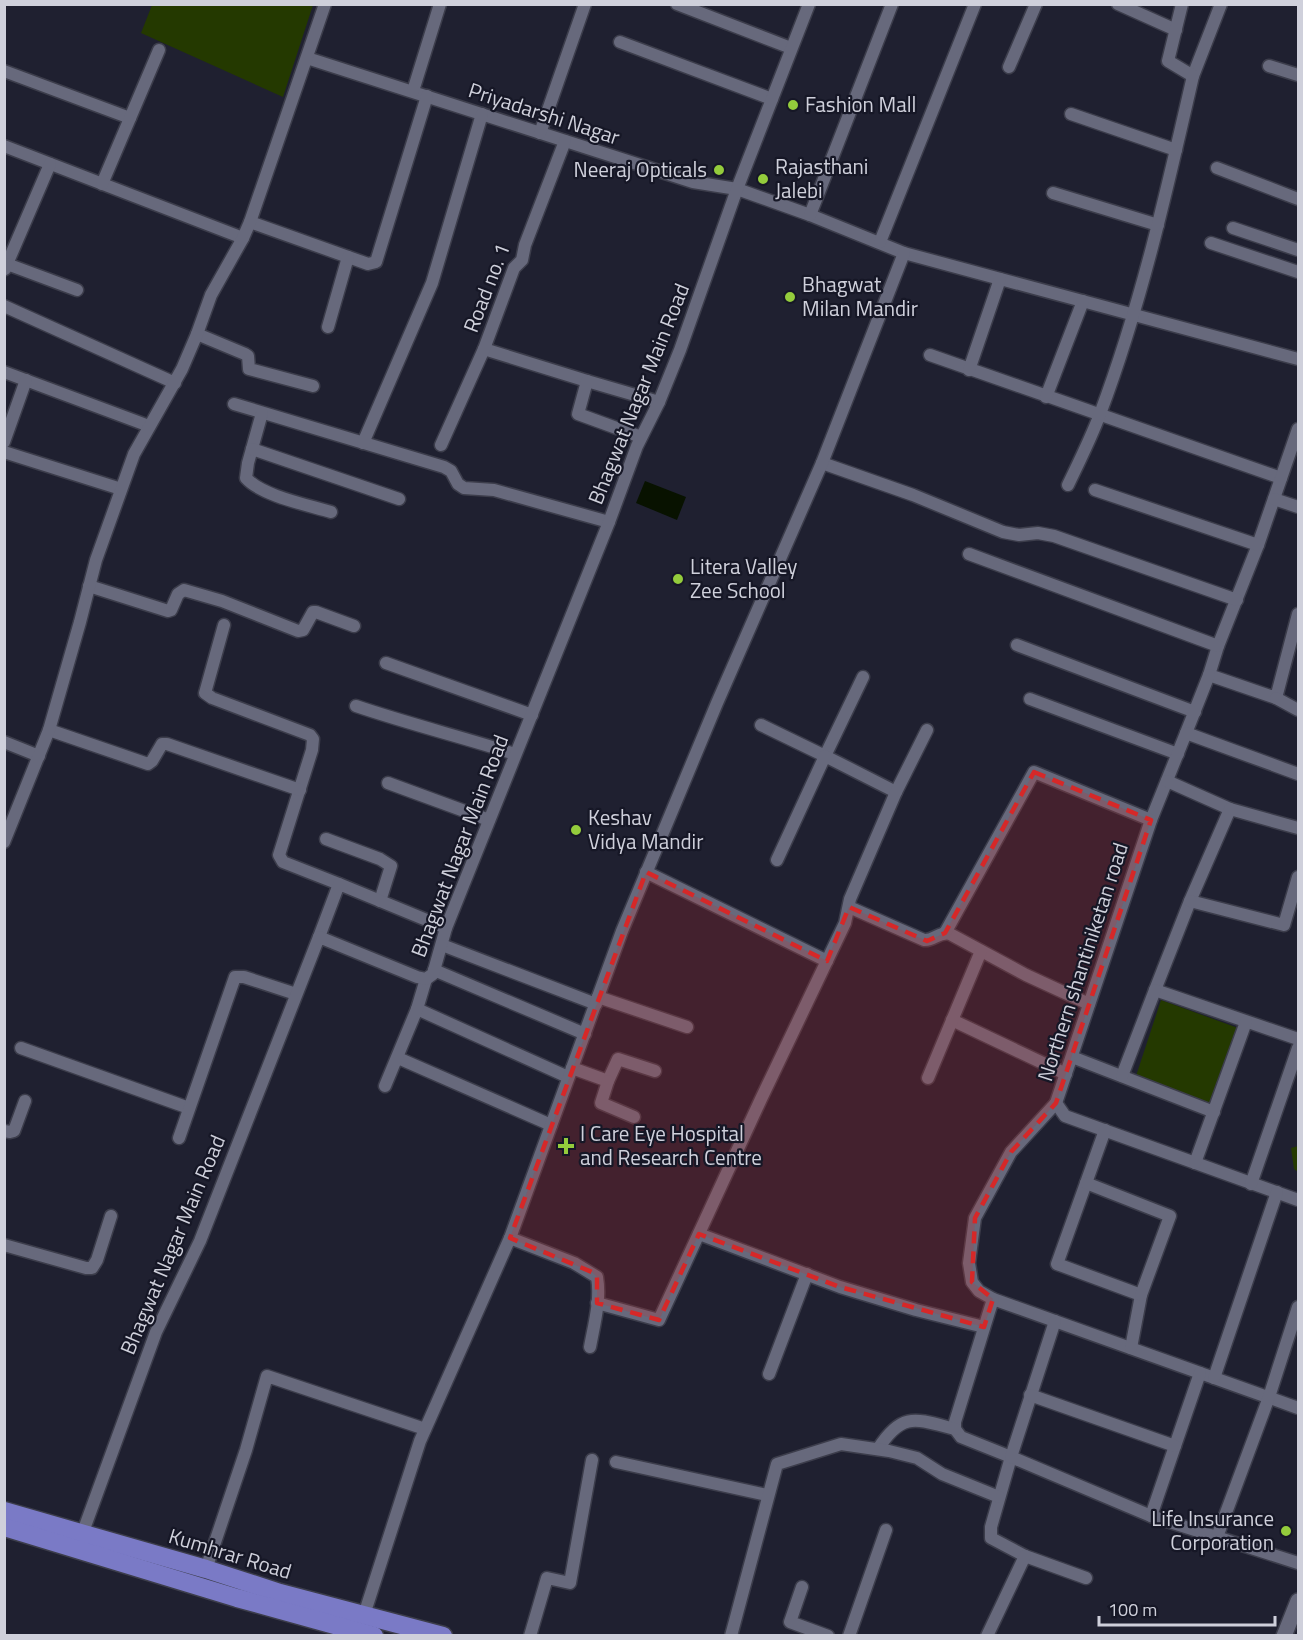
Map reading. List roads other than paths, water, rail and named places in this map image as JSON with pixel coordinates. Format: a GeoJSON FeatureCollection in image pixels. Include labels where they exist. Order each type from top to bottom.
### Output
{"type":"FeatureCollection","features":[{"type":"Feature","properties":{"kind":"highway","name":"Kumhrar Road"},"geometry":{"type":"LineString","coordinates":[[4,1511],[80,1541],[239,1589],[374,1635]]}},
{"type":"Feature","properties":{"kind":"highway","name":"Kumhrar Road"},"geometry":{"type":"LineString","coordinates":[[4,1527],[206,1569],[239,1589],[364,1615],[443,1635]]}},
{"type":"Feature","properties":{"kind":"street"},"geometry":{"type":"LineString","coordinates":[[4,842],[49,730],[89,586],[134,454],[175,383],[197,334],[211,295],[250,222],[325,4]]}},
{"type":"Feature","properties":{"kind":"street"},"geometry":{"type":"LineString","coordinates":[[413,91],[440,4]]}},
{"type":"Feature","properties":{"kind":"street"},"geometry":{"type":"LineString","coordinates":[[540,133],[585,4]]}},
{"type":"Feature","properties":{"kind":"street"},"geometry":{"type":"LineString","coordinates":[[677,4],[791,48]]}},
{"type":"Feature","properties":{"kind":"street","name":"Bhagwat Nagar Main Road"},"geometry":{"type":"LineString","coordinates":[[80,1541],[156,1332],[200,1241],[319,937],[417,977],[430,974],[442,945],[446,928],[641,437],[659,402],[680,350],[737,189],[809,4]]}},
{"type":"Feature","properties":{"kind":"street"},"geometry":{"type":"LineString","coordinates":[[810,215],[892,4]]}},
{"type":"Feature","properties":{"kind":"street"},"geometry":{"type":"LineString","coordinates":[[880,242],[975,4]]}},
{"type":"Feature","properties":{"kind":"street"},"geometry":{"type":"LineString","coordinates":[[1009,67],[1036,4]]}},
{"type":"Feature","properties":{"kind":"street"},"geometry":{"type":"LineString","coordinates":[[1118,4],[1176,30]]}},
{"type":"Feature","properties":{"kind":"street"},"geometry":{"type":"LineString","coordinates":[[1182,4],[1168,62],[1193,76]]}},
{"type":"Feature","properties":{"kind":"street"},"geometry":{"type":"LineString","coordinates":[[1068,485],[1133,315],[1158,225],[1193,76],[1221,4]]}},
{"type":"Feature","properties":{"kind":"street"},"geometry":{"type":"LineString","coordinates":[[620,42],[772,99]]}},
{"type":"Feature","properties":{"kind":"street"},"geometry":{"type":"LineString","coordinates":[[102,184],[159,50]]}},
{"type":"Feature","properties":{"kind":"street","name":"Priyadarshi Nagar"},"geometry":{"type":"LineString","coordinates":[[308,58],[693,182],[737,189],[810,215],[904,253],[1299,359]]}},
{"type":"Feature","properties":{"kind":"street"},"geometry":{"type":"LineString","coordinates":[[1269,66],[1299,75]]}},
{"type":"Feature","properties":{"kind":"street"},"geometry":{"type":"LineString","coordinates":[[4,70],[130,118]]}},
{"type":"Feature","properties":{"kind":"street"},"geometry":{"type":"LineString","coordinates":[[250,222],[368,264],[376,261],[427,96]]}},
{"type":"Feature","properties":{"kind":"street"},"geometry":{"type":"LineString","coordinates":[[363,443],[432,283],[482,114]]}},
{"type":"Feature","properties":{"kind":"street"},"geometry":{"type":"LineString","coordinates":[[1071,114],[1176,150]]}},
{"type":"Feature","properties":{"kind":"street","name":"Road no. 1"},"geometry":{"type":"LineString","coordinates":[[565,141],[525,245],[522,260],[514,268],[484,350],[659,402]]}},
{"type":"Feature","properties":{"kind":"street"},"geometry":{"type":"LineString","coordinates":[[4,146],[243,238]]}},
{"type":"Feature","properties":{"kind":"street"},"geometry":{"type":"LineString","coordinates":[[50,164],[6,267],[76,290]]}},
{"type":"Feature","properties":{"kind":"street"},"geometry":{"type":"LineString","coordinates":[[1217,168],[1299,199]]}},
{"type":"Feature","properties":{"kind":"street"},"geometry":{"type":"LineString","coordinates":[[1053,193],[1158,225]]}},
{"type":"Feature","properties":{"kind":"street"},"geometry":{"type":"LineString","coordinates":[[1233,228],[1299,250]]}},
{"type":"Feature","properties":{"kind":"street"},"geometry":{"type":"LineString","coordinates":[[1211,243],[1299,272]]}},
{"type":"Feature","properties":{"kind":"street"},"geometry":{"type":"LineString","coordinates":[[364,1615],[420,1441],[510,1238],[646,872],[822,464],[904,253]]}},
{"type":"Feature","properties":{"kind":"street"},"geometry":{"type":"LineString","coordinates":[[328,327],[348,257]]}},
{"type":"Feature","properties":{"kind":"street"},"geometry":{"type":"LineString","coordinates":[[969,370],[1000,279]]}},
{"type":"Feature","properties":{"kind":"street"},"geometry":{"type":"LineString","coordinates":[[1046,397],[1083,301]]}},
{"type":"Feature","properties":{"kind":"street"},"geometry":{"type":"LineString","coordinates":[[4,306],[175,383]]}},
{"type":"Feature","properties":{"kind":"street"},"geometry":{"type":"LineString","coordinates":[[197,334],[248,356],[249,369],[313,386]]}},
{"type":"Feature","properties":{"kind":"street"},"geometry":{"type":"LineString","coordinates":[[441,445],[484,350]]}},
{"type":"Feature","properties":{"kind":"street"},"geometry":{"type":"LineString","coordinates":[[930,355],[1281,478]]}},
{"type":"Feature","properties":{"kind":"street"},"geometry":{"type":"LineString","coordinates":[[4,372],[149,426]]}},
{"type":"Feature","properties":{"kind":"street"},"geometry":{"type":"LineString","coordinates":[[4,442],[26,380]]}},
{"type":"Feature","properties":{"kind":"street"},"geometry":{"type":"LineString","coordinates":[[587,381],[578,414],[641,437]]}},
{"type":"Feature","properties":{"kind":"street"},"geometry":{"type":"LineString","coordinates":[[234,404],[444,467],[451,471],[458,484],[464,488],[494,490],[609,522]]}},
{"type":"Feature","properties":{"kind":"street"},"geometry":{"type":"LineString","coordinates":[[262,413],[245,473],[250,483],[331,512]]}},
{"type":"Feature","properties":{"kind":"street","name":"Northern shantiniketan road"},"geometry":{"type":"LineString","coordinates":[[1299,429],[1195,712],[1151,820],[1056,1103],[1065,1116],[1299,1200]]}},
{"type":"Feature","properties":{"kind":"street"},"geometry":{"type":"LineString","coordinates":[[252,449],[399,499]]}},
{"type":"Feature","properties":{"kind":"street"},"geometry":{"type":"LineString","coordinates":[[4,452],[121,489]]}},
{"type":"Feature","properties":{"kind":"street"},"geometry":{"type":"LineString","coordinates":[[822,464],[913,495],[1003,532],[1019,535],[1038,532],[1054,536],[1237,600]]}},
{"type":"Feature","properties":{"kind":"street"},"geometry":{"type":"LineString","coordinates":[[1095,490],[1258,544]]}},
{"type":"Feature","properties":{"kind":"street"},"geometry":{"type":"LineString","coordinates":[[1274,499],[1299,507]]}},
{"type":"Feature","properties":{"kind":"street"},"geometry":{"type":"LineString","coordinates":[[969,554],[1218,646]]}},
{"type":"Feature","properties":{"kind":"street"},"geometry":{"type":"LineString","coordinates":[[89,586],[168,611],[171,610],[178,594],[184,590],[222,601],[298,631],[303,630],[313,612],[354,626]]}},
{"type":"Feature","properties":{"kind":"street"},"geometry":{"type":"LineString","coordinates":[[1276,698],[1299,614]]}},
{"type":"Feature","properties":{"kind":"street"},"geometry":{"type":"LineString","coordinates":[[224,626],[206,693],[212,698],[310,735],[313,739],[300,790],[280,852],[280,859],[446,928]]}},
{"type":"Feature","properties":{"kind":"street"},"geometry":{"type":"LineString","coordinates":[[1017,645],[1195,712]]}},
{"type":"Feature","properties":{"kind":"street"},"geometry":{"type":"LineString","coordinates":[[386,663],[531,715]]}},
{"type":"Feature","properties":{"kind":"street"},"geometry":{"type":"LineString","coordinates":[[1209,675],[1276,698],[1299,710]]}},
{"type":"Feature","properties":{"kind":"street"},"geometry":{"type":"LineString","coordinates":[[777,860],[862,677]]}},
{"type":"Feature","properties":{"kind":"street"},"geometry":{"type":"LineString","coordinates":[[1030,699],[1178,754]]}},
{"type":"Feature","properties":{"kind":"street"},"geometry":{"type":"LineString","coordinates":[[356,706],[515,754]]}},
{"type":"Feature","properties":{"kind":"street"},"geometry":{"type":"LineString","coordinates":[[761,725],[896,792]]}},
{"type":"Feature","properties":{"kind":"street"},"geometry":{"type":"LineString","coordinates":[[49,730],[148,764],[152,762],[162,744],[167,744],[300,790]]}},
{"type":"Feature","properties":{"kind":"street"},"geometry":{"type":"LineString","coordinates":[[597,1303],[659,1320],[845,923],[850,898],[896,792],[927,730]]}},
{"type":"Feature","properties":{"kind":"street"},"geometry":{"type":"LineString","coordinates":[[1186,733],[1299,774]]}},
{"type":"Feature","properties":{"kind":"street"},"geometry":{"type":"LineString","coordinates":[[4,742],[39,756]]}},
{"type":"Feature","properties":{"kind":"street"},"geometry":{"type":"LineString","coordinates":[[945,933],[1034,772],[1151,820]]}},
{"type":"Feature","properties":{"kind":"street"},"geometry":{"type":"LineString","coordinates":[[1167,781],[1230,809],[1299,828]]}},
{"type":"Feature","properties":{"kind":"street"},"geometry":{"type":"LineString","coordinates":[[388,783],[489,820]]}},
{"type":"Feature","properties":{"kind":"street"},"geometry":{"type":"LineString","coordinates":[[1122,1076],[1190,901],[1230,809]]}},
{"type":"Feature","properties":{"kind":"street"},"geometry":{"type":"LineString","coordinates":[[326,839],[380,859],[391,866],[380,901]]}},
{"type":"Feature","properties":{"kind":"street"},"geometry":{"type":"LineString","coordinates":[[646,872],[827,961]]}},
{"type":"Feature","properties":{"kind":"street"},"geometry":{"type":"LineString","coordinates":[[1190,901],[1284,925],[1299,877]]}},
{"type":"Feature","properties":{"kind":"street"},"geometry":{"type":"LineString","coordinates":[[319,937],[339,884]]}},
{"type":"Feature","properties":{"kind":"street"},"geometry":{"type":"LineString","coordinates":[[849,908],[924,940],[930,940],[940,933],[945,933],[1026,975],[1089,1004]]}},
{"type":"Feature","properties":{"kind":"street"},"geometry":{"type":"LineString","coordinates":[[442,945],[597,1000],[687,1027]]}},
{"type":"Feature","properties":{"kind":"street"},"geometry":{"type":"LineString","coordinates":[[928,1078],[981,951]]}},
{"type":"Feature","properties":{"kind":"street"},"geometry":{"type":"LineString","coordinates":[[385,1086],[430,974],[585,1034]]}},
{"type":"Feature","properties":{"kind":"street"},"geometry":{"type":"LineString","coordinates":[[178,1138],[235,977],[244,977],[296,994]]}},
{"type":"Feature","properties":{"kind":"street"},"geometry":{"type":"LineString","coordinates":[[1155,990],[1299,1039]]}},
{"type":"Feature","properties":{"kind":"street"},"geometry":{"type":"LineString","coordinates":[[417,1009],[570,1073],[608,1081]]}},
{"type":"Feature","properties":{"kind":"street"},"geometry":{"type":"LineString","coordinates":[[952,1020],[1066,1074]]}},
{"type":"Feature","properties":{"kind":"street"},"geometry":{"type":"LineString","coordinates":[[1195,1163],[1246,1022]]}},
{"type":"Feature","properties":{"kind":"street"},"geometry":{"type":"LineString","coordinates":[[21,1048],[189,1108]]}},
{"type":"Feature","properties":{"kind":"street"},"geometry":{"type":"LineString","coordinates":[[1251,1184],[1299,1048]]}},
{"type":"Feature","properties":{"kind":"street"},"geometry":{"type":"LineString","coordinates":[[1072,1057],[1214,1112]]}},
{"type":"Feature","properties":{"kind":"street"},"geometry":{"type":"LineString","coordinates":[[398,1058],[551,1125]]}},
{"type":"Feature","properties":{"kind":"street"},"geometry":{"type":"LineString","coordinates":[[634,1117],[601,1103],[618,1059],[655,1071]]}},
{"type":"Feature","properties":{"kind":"street"},"geometry":{"type":"LineString","coordinates":[[4,1131],[14,1131],[25,1101]]}},
{"type":"Feature","properties":{"kind":"street"},"geometry":{"type":"LineString","coordinates":[[1056,1103],[1011,1152],[975,1218],[969,1263],[972,1282],[979,1291],[993,1299],[1299,1408]]}},
{"type":"Feature","properties":{"kind":"street"},"geometry":{"type":"LineString","coordinates":[[1105,1130],[1057,1264],[1141,1295]]}},
{"type":"Feature","properties":{"kind":"street"},"geometry":{"type":"LineString","coordinates":[[1086,1183],[1170,1216],[1141,1295],[1131,1348]]}},
{"type":"Feature","properties":{"kind":"street"},"geometry":{"type":"LineString","coordinates":[[1215,1378],[1277,1192]]}},
{"type":"Feature","properties":{"kind":"street"},"geometry":{"type":"LineString","coordinates":[[4,1245],[92,1268],[98,1260],[111,1216]]}},
{"type":"Feature","properties":{"kind":"street"},"geometry":{"type":"LineString","coordinates":[[699,1234],[840,1287],[916,1310],[984,1327]]}},
{"type":"Feature","properties":{"kind":"street"},"geometry":{"type":"LineString","coordinates":[[510,1238],[574,1263],[597,1277],[599,1287],[590,1347]]}},
{"type":"Feature","properties":{"kind":"street"},"geometry":{"type":"LineString","coordinates":[[769,1374],[807,1274]]}},
{"type":"Feature","properties":{"kind":"street"},"geometry":{"type":"LineString","coordinates":[[993,1299],[955,1422],[955,1429],[961,1437],[1151,1516],[1299,1563]]}},
{"type":"Feature","properties":{"kind":"street"},"geometry":{"type":"LineString","coordinates":[[1217,1537],[1295,1330],[1299,1307]]}},
{"type":"Feature","properties":{"kind":"street"},"geometry":{"type":"LineString","coordinates":[[1055,1321],[999,1497],[991,1527],[991,1538],[1025,1556],[1086,1578]]}},
{"type":"Feature","properties":{"kind":"street"},"geometry":{"type":"LineString","coordinates":[[1151,1516],[1200,1373]]}},
{"type":"Feature","properties":{"kind":"street"},"geometry":{"type":"LineString","coordinates":[[206,1569],[246,1450],[267,1376],[425,1429]]}},
{"type":"Feature","properties":{"kind":"street"},"geometry":{"type":"LineString","coordinates":[[1030,1395],[1175,1446]]}},
{"type":"Feature","properties":{"kind":"street"},"geometry":{"type":"LineString","coordinates":[[878,1449],[889,1432],[907,1421],[921,1420],[955,1429]]}},
{"type":"Feature","properties":{"kind":"street"},"geometry":{"type":"LineString","coordinates":[[731,1635],[777,1464],[841,1444],[878,1449],[917,1458],[942,1474],[999,1497]]}},
{"type":"Feature","properties":{"kind":"street"},"geometry":{"type":"LineString","coordinates":[[530,1635],[547,1578],[570,1583],[592,1460]]}},
{"type":"Feature","properties":{"kind":"street"},"geometry":{"type":"LineString","coordinates":[[616,1462],[767,1495]]}},
{"type":"Feature","properties":{"kind":"street"},"geometry":{"type":"LineString","coordinates":[[849,1635],[886,1530]]}},
{"type":"Feature","properties":{"kind":"street"},"geometry":{"type":"LineString","coordinates":[[987,1635],[1025,1556]]}},
{"type":"Feature","properties":{"kind":"street"},"geometry":{"type":"LineString","coordinates":[[802,1587],[790,1622],[828,1635]]}},
{"type":"Feature","properties":{"kind":"street"},"geometry":{"type":"LineString","coordinates":[[1284,1635],[1299,1602]]}},
{"type":"Feature","properties":{"kind":"place","name":"Fashion Mall"},"geometry":{"type":"Point","coordinates":[793,105]}},
{"type":"Feature","properties":{"kind":"place","name":"Neeraj Opticals"},"geometry":{"type":"Point","coordinates":[719,170]}},
{"type":"Feature","properties":{"kind":"place","name":"Rajasthani Jalebi"},"geometry":{"type":"Point","coordinates":[763,179]}},
{"type":"Feature","properties":{"kind":"place","name":"Bhagwat Milan Mandir"},"geometry":{"type":"Point","coordinates":[790,297]}},
{"type":"Feature","properties":{"kind":"place","name":"Litera Valley Zee School"},"geometry":{"type":"Point","coordinates":[678,579]}},
{"type":"Feature","properties":{"kind":"place","name":"Keshav Vidya Mandir"},"geometry":{"type":"Point","coordinates":[576,830]}},
{"type":"Feature","properties":{"kind":"place","name":"I Care Eye Hospital and Research Centre"},"geometry":{"type":"Point","coordinates":[566,1146]}},
{"type":"Feature","properties":{"kind":"place","name":"Life Insurance Corporation"},"geometry":{"type":"Point","coordinates":[1286,1531]}}]}
